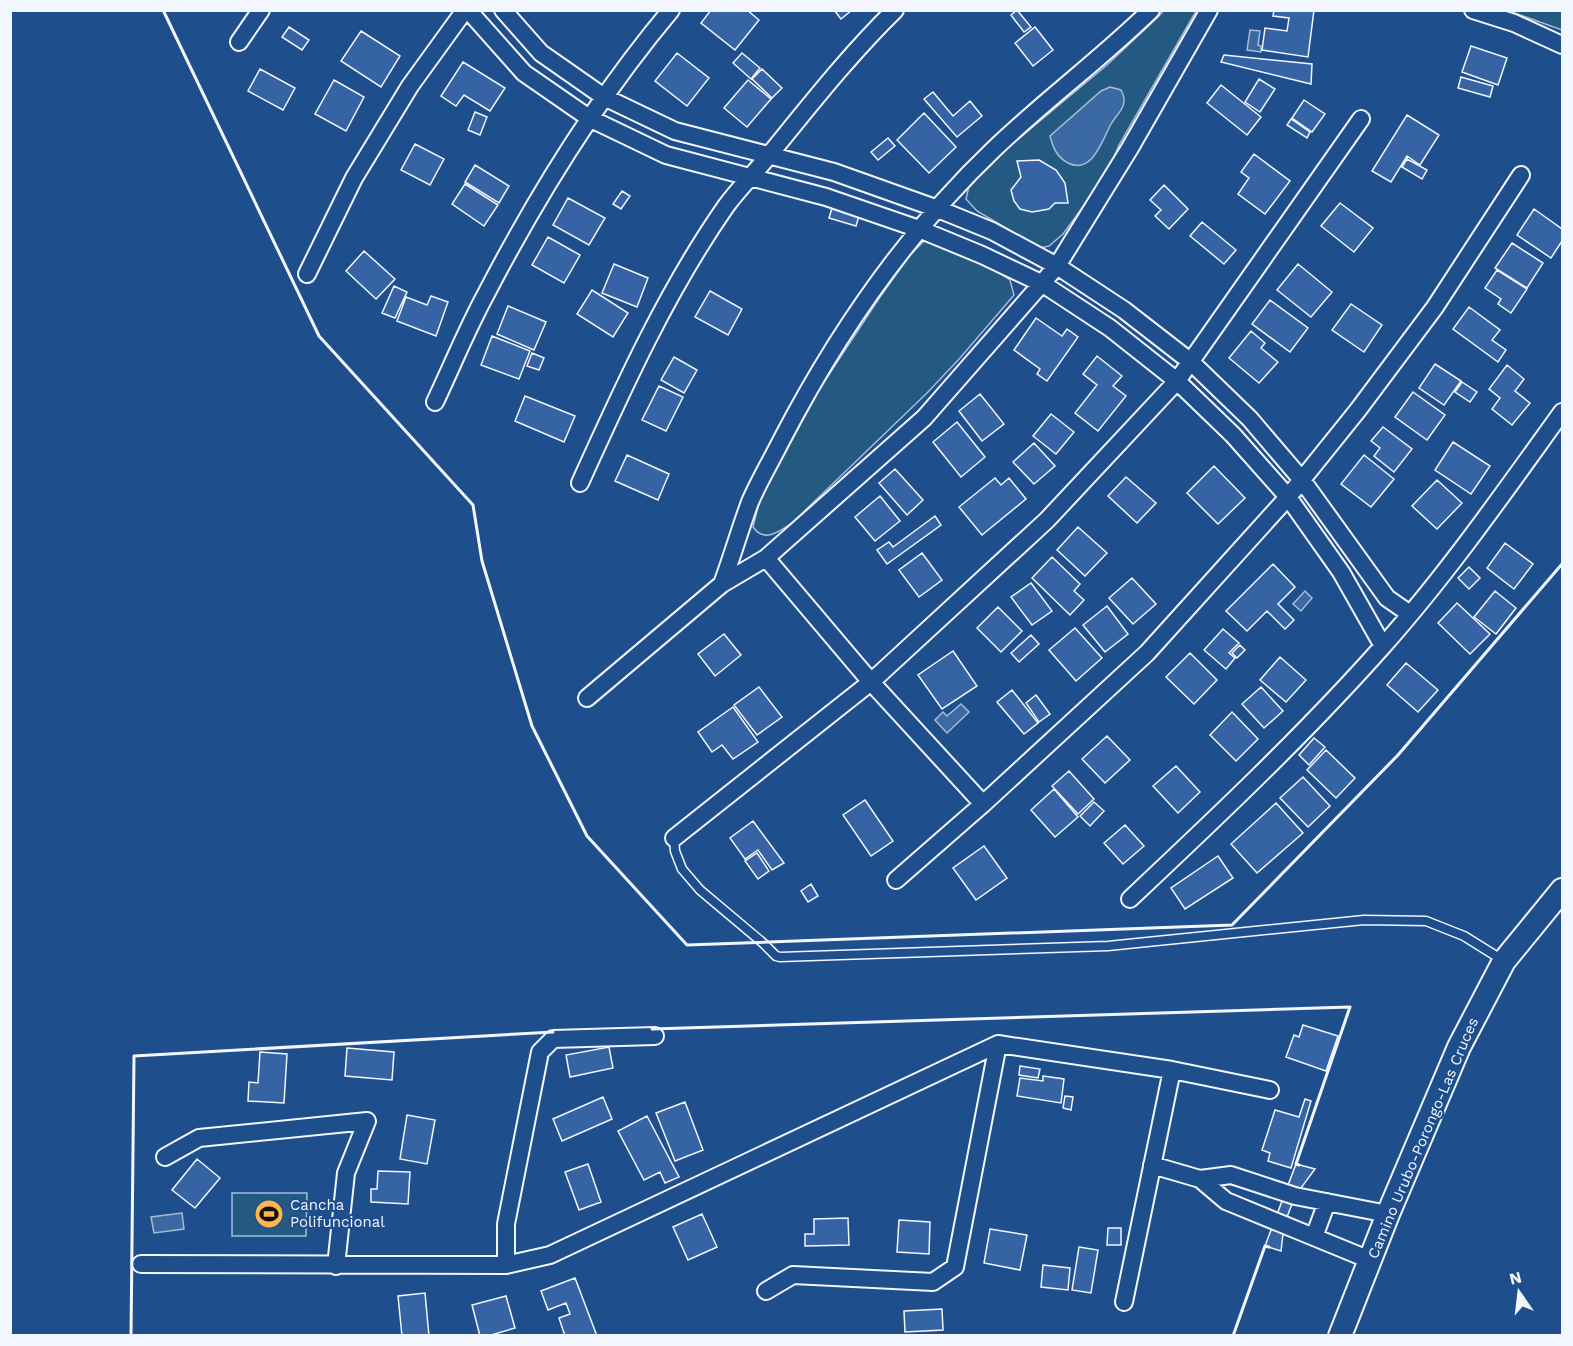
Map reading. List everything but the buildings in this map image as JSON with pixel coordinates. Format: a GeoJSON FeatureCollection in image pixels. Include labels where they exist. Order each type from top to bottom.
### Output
{"type":"FeatureCollection","features":[{"type":"Feature","properties":{"kind":"main road","name":"Camino Urubo-Porongo-Las Cruces"},"geometry":{"type":"LineString","coordinates":[[1340,1335],[1388,1214],[1459,1047],[1504,961],[1563,890]]}},
{"type":"Feature","properties":{"kind":"street"},"geometry":{"type":"LineString","coordinates":[[239,42],[261,10]]}},
{"type":"Feature","properties":{"kind":"street"},"geometry":{"type":"LineString","coordinates":[[308,274],[354,178],[410,86],[467,10],[524,73],[589,118],[666,155],[826,197],[919,229],[1043,284],[1110,328],[1178,381],[1233,435],[1288,497],[1341,572],[1383,646]]}},
{"type":"Feature","properties":{"kind":"street"},"geometry":{"type":"LineString","coordinates":[[503,10],[541,53],[604,97],[675,131],[834,172],[992,231],[1057,266],[1124,310],[1191,363],[1250,419],[1302,480],[1387,598],[1410,614]]}},
{"type":"Feature","properties":{"kind":"street"},"geometry":{"type":"LineString","coordinates":[[435,402],[486,294],[589,118],[671,10]]}},
{"type":"Feature","properties":{"kind":"street"},"geometry":{"type":"LineString","coordinates":[[580,483],[625,384],[670,297],[727,204],[770,155],[810,103],[895,10]]}},
{"type":"Feature","properties":{"kind":"street"},"geometry":{"type":"LineString","coordinates":[[722,584],[751,501],[807,391],[869,296],[919,229],[993,150],[1046,101],[1125,36],[1151,10]]}},
{"type":"Feature","properties":{"kind":"street"},"geometry":{"type":"LineString","coordinates":[[587,698],[722,584],[766,558],[924,418],[1057,266],[1130,148],[1209,10]]}},
{"type":"Feature","properties":{"kind":"street"},"geometry":{"type":"LineString","coordinates":[[1473,10],[1514,23],[1563,45]]}},
{"type":"Feature","properties":{"kind":"street"},"geometry":{"type":"LineString","coordinates":[[674,838],[871,682],[1047,520],[1178,381],[1360,119]]}},
{"type":"Feature","properties":{"kind":"street"},"geometry":{"type":"LineString","coordinates":[[896,880],[983,804],[1147,653],[1288,497],[1358,410],[1435,307],[1521,175]]}},
{"type":"Feature","properties":{"kind":"street"},"geometry":{"type":"LineString","coordinates":[[1130,899],[1305,729],[1383,646],[1465,544],[1563,412]]}},
{"type":"Feature","properties":{"kind":"street"},"geometry":{"type":"LineString","coordinates":[[766,558],[871,682],[983,804]]}},
{"type":"Feature","properties":{"kind":"street"},"geometry":{"type":"LineString","coordinates":[[506,1265],[506,1224],[540,1052],[553,1039],[655,1036]]}},
{"type":"Feature","properties":{"kind":"street"},"geometry":{"type":"LineString","coordinates":[[766,1291],[793,1275],[933,1282],[955,1267],[998,1044]]}},
{"type":"Feature","properties":{"kind":"street"},"geometry":{"type":"LineString","coordinates":[[141,1264],[506,1265],[550,1255],[998,1044],[1172,1070],[1270,1090]]}},
{"type":"Feature","properties":{"kind":"street"},"geometry":{"type":"LineString","coordinates":[[1124,1302],[1172,1070]]}},
{"type":"Feature","properties":{"kind":"street"},"geometry":{"type":"LineString","coordinates":[[165,1157],[199,1138],[367,1121],[346,1173],[336,1266]]}},
{"type":"Feature","properties":{"kind":"street"},"geometry":{"type":"LineString","coordinates":[[1152,1165],[1200,1179],[1231,1175],[1295,1196],[1388,1214]]}},
{"type":"Feature","properties":{"kind":"street"},"geometry":{"type":"LineString","coordinates":[[1200,1179],[1226,1201],[1370,1260]]}},
{"type":"Feature","properties":{"kind":"street"},"geometry":{"type":"LineString","coordinates":[[1314,1238],[1327,1202]]}},
{"type":"Feature","properties":{"kind":"lane"},"geometry":{"type":"LineString","coordinates":[[674,838],[675,850],[682,869],[700,890],[776,956],[780,957],[1108,946],[1364,920],[1426,921],[1464,936],[1504,961]]}},
{"type":"Feature","properties":{"kind":"shaded area"},"geometry":{"type":"Polygon","coordinates":[[[1163,11],[1196,11],[1119,145],[1107,174],[1063,234],[1049,246],[1040,248],[977,211],[966,199],[969,186],[999,155],[1107,65],[1163,11]]]}},
{"type":"Feature","properties":{"kind":"shaded area"},"geometry":{"type":"Polygon","coordinates":[[[1509,11],[1562,11],[1562,30],[1509,11]]]}},
{"type":"Feature","properties":{"kind":"shaded area"},"geometry":{"type":"Polygon","coordinates":[[[1250,30],[1260,31],[1258,45],[1261,46],[1261,52],[1247,50],[1250,30]]]}},
{"type":"Feature","properties":{"kind":"shaded area"},"geometry":{"type":"Polygon","coordinates":[[[1110,87],[1121,90],[1124,99],[1122,109],[1090,160],[1084,164],[1068,163],[1056,152],[1050,136],[1101,91],[1110,87]]]}},
{"type":"Feature","properties":{"kind":"shaded area"},"geometry":{"type":"Polygon","coordinates":[[[924,241],[957,251],[1010,280],[1014,295],[927,393],[792,523],[772,534],[757,532],[753,527],[760,499],[820,388],[880,297],[910,255],[924,241]]]}},
{"type":"Feature","properties":{"kind":"shaded area"},"geometry":{"type":"Polygon","coordinates":[[[1305,591],[1312,598],[1301,611],[1293,604],[1305,591]]]}},
{"type":"Feature","properties":{"kind":"shaded area"},"geometry":{"type":"Polygon","coordinates":[[[961,704],[969,712],[947,733],[935,720],[943,712],[947,716],[961,704]]]}},
{"type":"Feature","properties":{"kind":"shaded area","name":"Cancha Polifuncional"},"geometry":{"type":"Polygon","coordinates":[[[232,1193],[307,1193],[306,1236],[232,1236],[232,1193]]]}},
{"type":"Feature","properties":{"kind":"shaded area"},"geometry":{"type":"Polygon","coordinates":[[[182,1213],[184,1229],[154,1233],[151,1217],[182,1213]]]}},
{"type":"Feature","properties":{"kind":"wall"},"geometry":{"type":"LineString","coordinates":[[163,10],[319,336],[473,505],[482,561],[532,726],[587,836],[687,945],[1232,925],[1398,755],[1562,564]]}},
{"type":"Feature","properties":{"kind":"wall"},"geometry":{"type":"LineString","coordinates":[[652,1029],[1350,1007],[1296,1164],[1299,1165]]}},
{"type":"Feature","properties":{"kind":"wall"},"geometry":{"type":"LineString","coordinates":[[131,1336],[134,1056],[553,1032]]}},
{"type":"Feature","properties":{"kind":"wall"},"geometry":{"type":"LineString","coordinates":[[1233,1336],[1265,1246],[1269,1247]]}},
{"type":"Feature","properties":{"kind":"place","name":"Cancha Polifuncional"},"geometry":{"type":"Point","coordinates":[269,1214]}}]}
